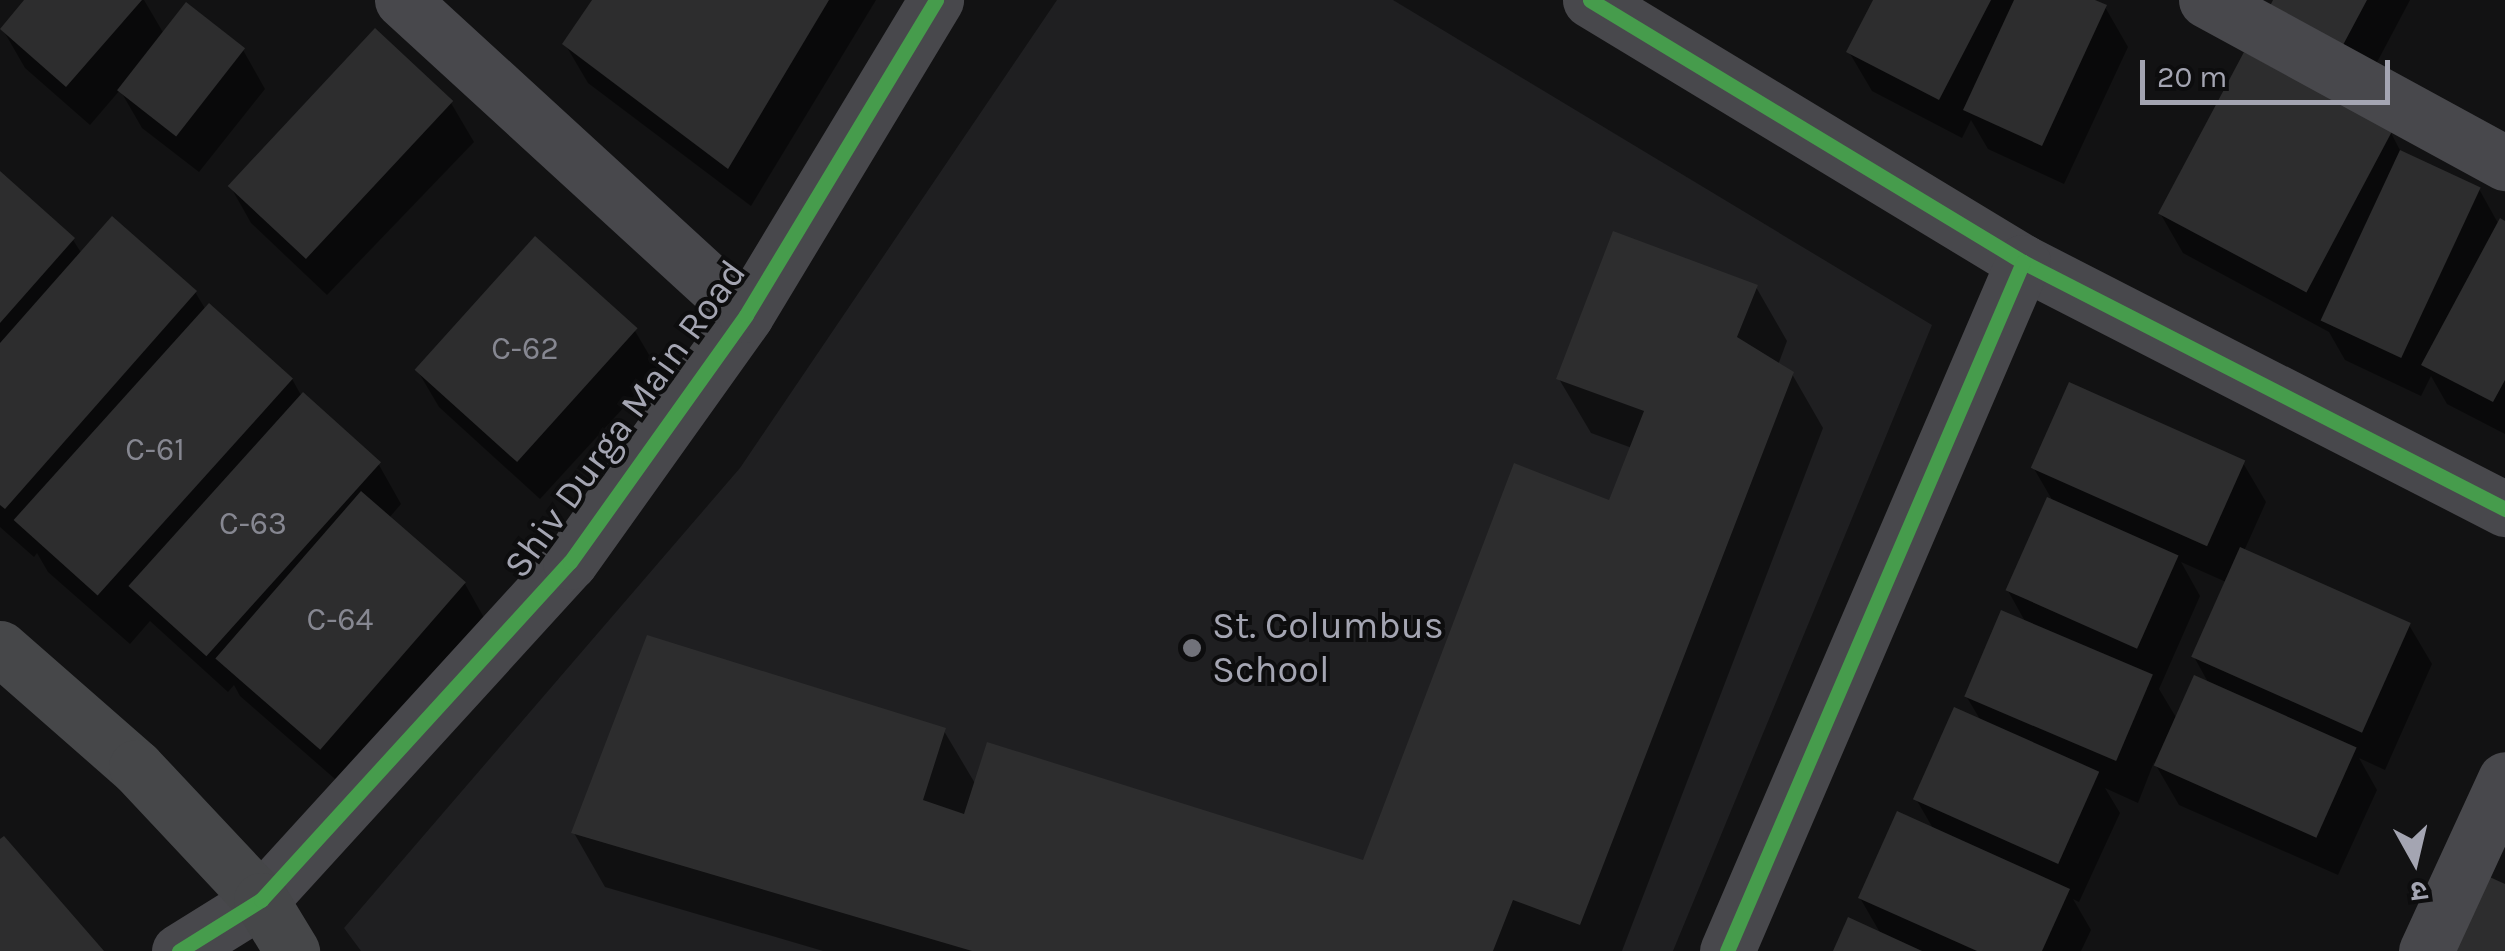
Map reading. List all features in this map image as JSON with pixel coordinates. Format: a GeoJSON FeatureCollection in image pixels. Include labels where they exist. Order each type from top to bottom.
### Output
{"type":"FeatureCollection","features":[{"type":"Feature","properties":{"kind":"street"},"geometry":{"type":"LineString","coordinates":[[402,0],[746,316]]}},
{"type":"Feature","properties":{"kind":"street","name":"Shiv Durga Main Road"},"geometry":{"type":"LineString","coordinates":[[179,951],[261,900],[570,562],[746,316],[936,0]]}},
{"type":"Feature","properties":{"kind":"street"},"geometry":{"type":"LineString","coordinates":[[1590,0],[2024,262],[2505,509]]}},
{"type":"Feature","properties":{"kind":"street"},"geometry":{"type":"LineString","coordinates":[[2206,0],[2505,163]]}},
{"type":"Feature","properties":{"kind":"street"},"geometry":{"type":"LineString","coordinates":[[1727,951],[2024,262]]}},
{"type":"Feature","properties":{"kind":"street"},"geometry":{"type":"LineString","coordinates":[[0,648],[136,767],[261,900],[292,951]]}},
{"type":"Feature","properties":{"kind":"street"},"geometry":{"type":"LineString","coordinates":[[2426,951],[2505,779]]}},
{"type":"Feature","properties":{"kind":"shaded area","name":"St. Columbus School"},"geometry":{"type":"Polygon","coordinates":[[[1057,0],[1393,0],[1932,325],[1673,951],[361,951],[344,928],[740,468],[1057,0]]]}},
{"type":"Feature","properties":{"kind":"building"},"geometry":{"type":"Polygon","coordinates":[[[24,0],[142,0],[66,87],[0,29],[24,0]]]}},
{"type":"Feature","properties":{"kind":"building"},"geometry":{"type":"Polygon","coordinates":[[[592,0],[829,0],[728,169],[562,44],[592,0]]]}},
{"type":"Feature","properties":{"kind":"building"},"geometry":{"type":"Polygon","coordinates":[[[1873,0],[1991,0],[1939,100],[1846,52],[1873,0]]]}},
{"type":"Feature","properties":{"kind":"building"},"geometry":{"type":"Polygon","coordinates":[[[2014,0],[2095,0],[2107,5],[2042,146],[1963,110],[2014,0]]]}},
{"type":"Feature","properties":{"kind":"building"},"geometry":{"type":"Polygon","coordinates":[[[2273,0],[2367,0],[2343,45],[2270,6],[2273,0]]]}},
{"type":"Feature","properties":{"kind":"building"},"geometry":{"type":"Polygon","coordinates":[[[186,2],[245,48],[176,136],[117,90],[186,2]]]}},
{"type":"Feature","properties":{"kind":"building"},"geometry":{"type":"Polygon","coordinates":[[[375,28],[453,101],[306,259],[228,186],[375,28]]]}},
{"type":"Feature","properties":{"kind":"building"},"geometry":{"type":"Polygon","coordinates":[[[2244,52],[2392,131],[2306,292],[2158,214],[2244,52]]]}},
{"type":"Feature","properties":{"kind":"building"},"geometry":{"type":"Polygon","coordinates":[[[2400,150],[2481,188],[2401,358],[2321,320],[2400,150]]]}},
{"type":"Feature","properties":{"kind":"building"},"geometry":{"type":"Polygon","coordinates":[[[0,171],[75,238],[0,323],[0,171]]]}},
{"type":"Feature","properties":{"kind":"building"},"geometry":{"type":"Polygon","coordinates":[[[112,216],[197,291],[5,509],[0,505],[0,343],[112,216]]]}},
{"type":"Feature","properties":{"kind":"building"},"geometry":{"type":"Polygon","coordinates":[[[2500,218],[2505,221],[2505,380],[2493,402],[2421,365],[2500,218]]]}},
{"type":"Feature","properties":{"kind":"building","name":"St. Columbus School"},"geometry":{"type":"Polygon","coordinates":[[[1613,231],[1758,285],[1737,337],[1794,372],[1580,925],[1513,900],[1493,951],[972,951],[571,833],[647,635],[946,728],[923,800],[964,814],[987,742],[1363,860],[1514,463],[1609,500],[1644,411],[1556,379],[1613,231]]]}},
{"type":"Feature","properties":{"kind":"building"},"geometry":{"type":"Polygon","coordinates":[[[535,236],[638,328],[517,462],[415,370],[535,236]]]}},
{"type":"Feature","properties":{"kind":"building"},"geometry":{"type":"Polygon","coordinates":[[[209,303],[293,379],[98,596],[14,520],[209,303]]]}},
{"type":"Feature","properties":{"kind":"building"},"geometry":{"type":"Polygon","coordinates":[[[2069,382],[2245,461],[2207,546],[2031,468],[2069,382]]]}},
{"type":"Feature","properties":{"kind":"building"},"geometry":{"type":"Polygon","coordinates":[[[303,392],[381,462],[206,656],[128,586],[303,392]]]}},
{"type":"Feature","properties":{"kind":"building"},"geometry":{"type":"Polygon","coordinates":[[[361,491],[466,582],[320,750],[215,659],[361,491]]]}},
{"type":"Feature","properties":{"kind":"building"},"geometry":{"type":"Polygon","coordinates":[[[2047,497],[2179,556],[2137,649],[2006,590],[2047,497]]]}},
{"type":"Feature","properties":{"kind":"building"},"geometry":{"type":"Polygon","coordinates":[[[2240,547],[2411,623],[2362,733],[2191,657],[2240,547]]]}},
{"type":"Feature","properties":{"kind":"building"},"geometry":{"type":"Polygon","coordinates":[[[2001,610],[2153,674],[2116,761],[1964,697],[2001,610]]]}},
{"type":"Feature","properties":{"kind":"building"},"geometry":{"type":"Polygon","coordinates":[[[2194,675],[2357,747],[2316,838],[2154,765],[2194,675]]]}},
{"type":"Feature","properties":{"kind":"building"},"geometry":{"type":"Polygon","coordinates":[[[1954,707],[2099,772],[2058,864],[1913,799],[1954,707]]]}},
{"type":"Feature","properties":{"kind":"building"},"geometry":{"type":"Polygon","coordinates":[[[1897,811],[2070,889],[2042,951],[1977,951],[1858,898],[1897,811]]]}},
{"type":"Feature","properties":{"kind":"building"},"geometry":{"type":"Polygon","coordinates":[[[4,836],[104,951],[0,951],[0,839],[4,836]]]}},
{"type":"Feature","properties":{"kind":"building"},"geometry":{"type":"Polygon","coordinates":[[[2483,874],[2505,884],[2505,951],[2448,951],[2483,874]]]}},
{"type":"Feature","properties":{"kind":"building"},"geometry":{"type":"Polygon","coordinates":[[[1848,917],[1922,951],[1833,951],[1848,917]]]}},
{"type":"Feature","properties":{"kind":"cycle path"},"geometry":{"type":"LineString","coordinates":[[179,951],[261,900],[570,562],[746,315],[936,0]]}},
{"type":"Feature","properties":{"kind":"cycle path"},"geometry":{"type":"LineString","coordinates":[[1590,0],[2023,262],[2505,509]]}},
{"type":"Feature","properties":{"kind":"cycle path"},"geometry":{"type":"LineString","coordinates":[[1727,951],[2023,262]]}},
{"type":"Feature","properties":{"kind":"place","name":"St. Columbus School"},"geometry":{"type":"Point","coordinates":[1192,648]}}]}
